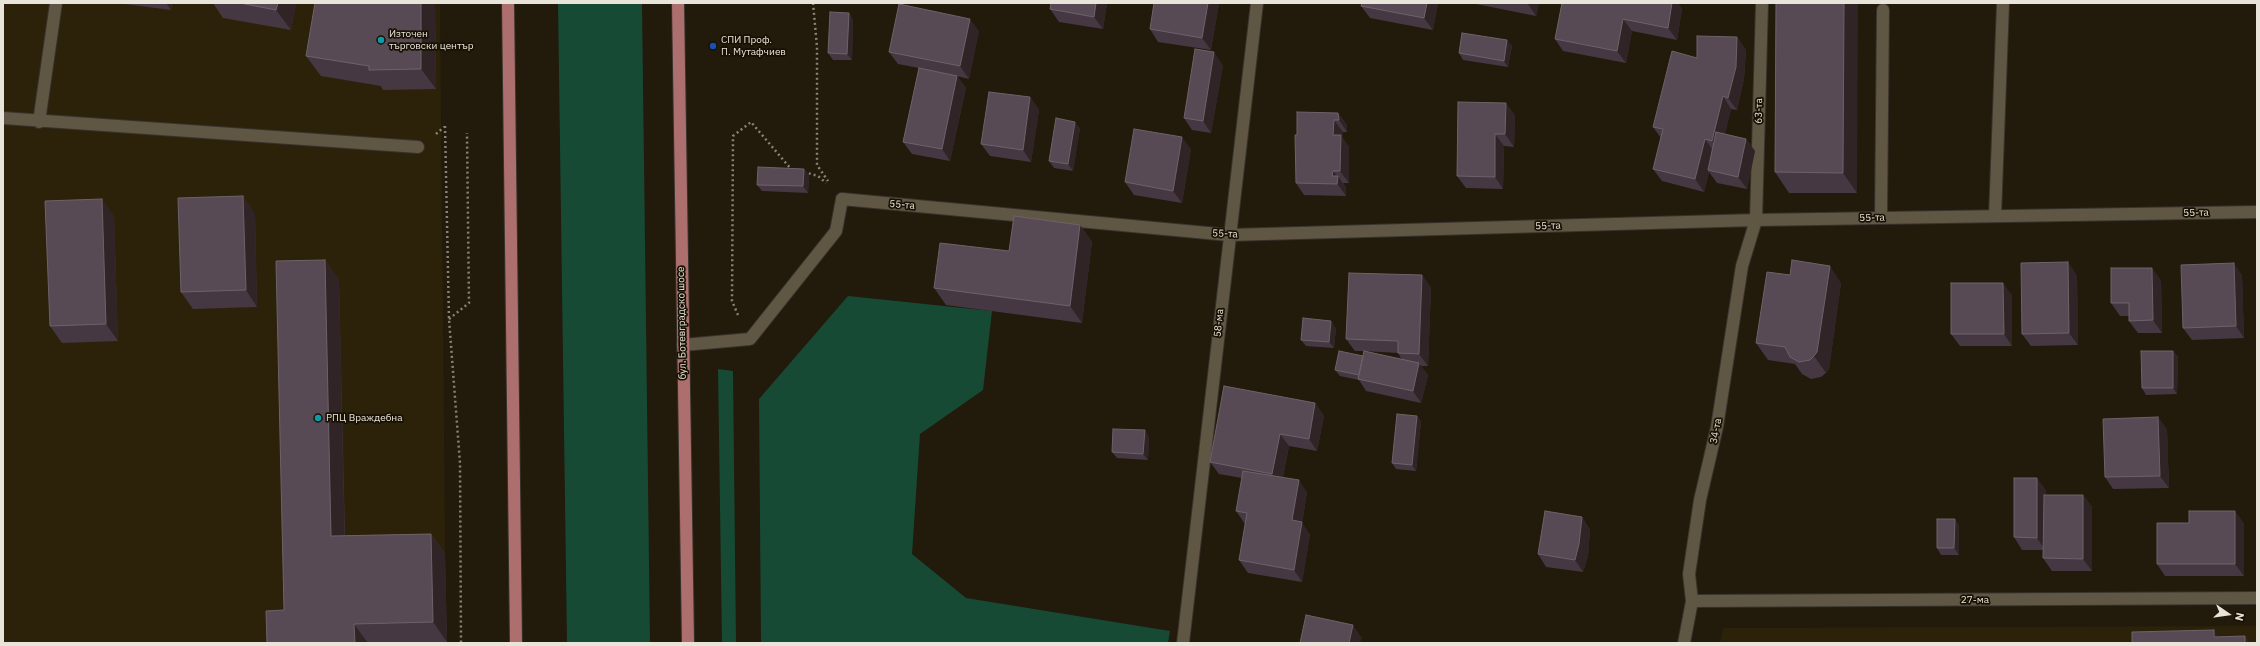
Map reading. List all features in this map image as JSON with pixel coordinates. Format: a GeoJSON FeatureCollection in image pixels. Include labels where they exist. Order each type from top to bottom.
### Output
{"type":"FeatureCollection","features":[{"type":"Feature","properties":{"kind":"main road"},"geometry":{"type":"LineString","coordinates":[[508,3],[516,643]]}},
{"type":"Feature","properties":{"kind":"main road","name":"бул. Ботевградско шосе"},"geometry":{"type":"LineString","coordinates":[[678,3],[688,643]]}},
{"type":"Feature","properties":{"kind":"street"},"geometry":{"type":"LineString","coordinates":[[39,122],[56,3]]}},
{"type":"Feature","properties":{"kind":"street","name":"58-ма"},"geometry":{"type":"LineString","coordinates":[[1183,643],[1257,3]]}},
{"type":"Feature","properties":{"kind":"street","name":"63-та"},"geometry":{"type":"LineString","coordinates":[[1756,220],[1762,3]]}},
{"type":"Feature","properties":{"kind":"street"},"geometry":{"type":"LineString","coordinates":[[1995,216],[2003,3]]}},
{"type":"Feature","properties":{"kind":"street"},"geometry":{"type":"LineString","coordinates":[[1881,218],[1883,10]]}},
{"type":"Feature","properties":{"kind":"street"},"geometry":{"type":"LineString","coordinates":[[3,118],[39,122],[418,147]]}},
{"type":"Feature","properties":{"kind":"street"},"geometry":{"type":"LineString","coordinates":[[683,345],[750,339],[836,231],[842,199]]}},
{"type":"Feature","properties":{"kind":"street","name":"55-та"},"geometry":{"type":"LineString","coordinates":[[842,199],[1229,235],[1756,220],[2257,212]]}},
{"type":"Feature","properties":{"kind":"street","name":"34-та"},"geometry":{"type":"LineString","coordinates":[[1684,643],[1692,602],[1689,574],[1700,500],[1717,427],[1742,266],[1756,220]]}},
{"type":"Feature","properties":{"kind":"street","name":"27-ма"},"geometry":{"type":"LineString","coordinates":[[1692,602],[2257,598]]}},
{"type":"Feature","properties":{"kind":"path"},"geometry":{"type":"LineString","coordinates":[[813,3],[817,47],[817,165],[842,199]]}},
{"type":"Feature","properties":{"kind":"path"},"geometry":{"type":"LineString","coordinates":[[732,301],[733,136],[751,122],[790,168],[818,176],[842,199]]}},
{"type":"Feature","properties":{"kind":"path"},"geometry":{"type":"LineString","coordinates":[[445,126],[449,319],[460,463],[461,643]]}},
{"type":"Feature","properties":{"kind":"path"},"geometry":{"type":"LineString","coordinates":[[449,319],[469,303],[467,133]]}},
{"type":"Feature","properties":{"kind":"shaded area"},"geometry":{"type":"Polygon","coordinates":[[[3,3],[440,3],[446,643],[3,643],[3,3]]]}},
{"type":"Feature","properties":{"kind":"shaded area"},"geometry":{"type":"Polygon","coordinates":[[[2257,626],[2257,643],[1720,643],[1723,628],[2257,626]]]}},
{"type":"Feature","properties":{"kind":"green space"},"geometry":{"type":"Polygon","coordinates":[[[558,3],[642,3],[650,643],[567,643],[558,3]]]}},
{"type":"Feature","properties":{"kind":"green space"},"geometry":{"type":"Polygon","coordinates":[[[848,296],[992,311],[983,390],[920,434],[912,554],[966,598],[1170,631],[1168,643],[761,643],[759,399],[848,296]]]}},
{"type":"Feature","properties":{"kind":"green space"},"geometry":{"type":"Polygon","coordinates":[[[718,369],[733,371],[736,643],[722,643],[718,369]]]}},
{"type":"Feature","properties":{"kind":"building"},"geometry":{"type":"Polygon","coordinates":[[[240,3],[278,3],[276,10],[240,3]]]}},
{"type":"Feature","properties":{"kind":"building","name":"Източен търговски център"},"geometry":{"type":"Polygon","coordinates":[[[315,3],[421,3],[421,69],[369,70],[369,66],[306,56],[315,3]]]}},
{"type":"Feature","properties":{"kind":"building"},"geometry":{"type":"Polygon","coordinates":[[[1051,3],[1096,3],[1094,17],[1050,9],[1051,3]]]}},
{"type":"Feature","properties":{"kind":"building"},"geometry":{"type":"Polygon","coordinates":[[[1154,3],[1208,3],[1202,38],[1150,29],[1154,3]]]}},
{"type":"Feature","properties":{"kind":"building"},"geometry":{"type":"Polygon","coordinates":[[[1362,3],[1427,3],[1424,18],[1361,6],[1362,3]]]}},
{"type":"Feature","properties":{"kind":"building"},"geometry":{"type":"Polygon","coordinates":[[[1562,3],[1672,3],[1668,28],[1623,19],[1617,51],[1555,39],[1562,3]]]}},
{"type":"Feature","properties":{"kind":"building"},"geometry":{"type":"Polygon","coordinates":[[[1776,3],[1844,3],[1843,173],[1775,172],[1776,3]]]}},
{"type":"Feature","properties":{"kind":"building"},"geometry":{"type":"Polygon","coordinates":[[[899,4],[970,19],[960,66],[889,52],[899,4]]]}},
{"type":"Feature","properties":{"kind":"building"},"geometry":{"type":"Polygon","coordinates":[[[830,12],[849,13],[847,54],[828,53],[830,12]]]}},
{"type":"Feature","properties":{"kind":"building"},"geometry":{"type":"Polygon","coordinates":[[[1462,33],[1507,40],[1504,61],[1459,53],[1462,33]]]}},
{"type":"Feature","properties":{"kind":"building"},"geometry":{"type":"Polygon","coordinates":[[[1697,36],[1737,37],[1736,67],[1728,98],[1723,96],[1712,141],[1705,139],[1695,179],[1653,169],[1663,129],[1653,127],[1672,51],[1697,58],[1697,36]]]}},
{"type":"Feature","properties":{"kind":"building"},"geometry":{"type":"Polygon","coordinates":[[[1195,49],[1214,52],[1203,121],[1184,118],[1195,49]]]}},
{"type":"Feature","properties":{"kind":"building"},"geometry":{"type":"Polygon","coordinates":[[[919,68],[957,76],[942,149],[903,142],[919,68]]]}},
{"type":"Feature","properties":{"kind":"building"},"geometry":{"type":"Polygon","coordinates":[[[989,92],[1030,97],[1023,150],[981,144],[989,92]]]}},
{"type":"Feature","properties":{"kind":"building"},"geometry":{"type":"Polygon","coordinates":[[[1458,102],[1506,103],[1505,134],[1495,134],[1495,177],[1457,176],[1458,102]]]}},
{"type":"Feature","properties":{"kind":"building"},"geometry":{"type":"Polygon","coordinates":[[[1297,112],[1338,113],[1339,120],[1334,120],[1333,135],[1341,135],[1340,171],[1333,171],[1332,176],[1338,176],[1337,184],[1296,183],[1295,135],[1297,135],[1297,112]]]}},
{"type":"Feature","properties":{"kind":"building"},"geometry":{"type":"Polygon","coordinates":[[[1056,118],[1075,122],[1068,164],[1049,161],[1056,118]]]}},
{"type":"Feature","properties":{"kind":"building"},"geometry":{"type":"Polygon","coordinates":[[[1134,129],[1182,137],[1173,191],[1125,182],[1134,129]]]}},
{"type":"Feature","properties":{"kind":"building"},"geometry":{"type":"Polygon","coordinates":[[[1716,132],[1746,139],[1738,177],[1708,170],[1716,132]]]}},
{"type":"Feature","properties":{"kind":"building"},"geometry":{"type":"Polygon","coordinates":[[[758,167],[804,169],[803,186],[757,185],[758,167]]]}},
{"type":"Feature","properties":{"kind":"building"},"geometry":{"type":"Polygon","coordinates":[[[243,196],[246,290],[181,292],[178,198],[243,196]]]}},
{"type":"Feature","properties":{"kind":"building"},"geometry":{"type":"Polygon","coordinates":[[[102,199],[106,324],[50,326],[45,201],[102,199]]]}},
{"type":"Feature","properties":{"kind":"building"},"geometry":{"type":"Polygon","coordinates":[[[1014,216],[1080,225],[1070,306],[934,288],[940,243],[1009,251],[1014,216]]]}},
{"type":"Feature","properties":{"kind":"building","name":"РПЦ Враждебна"},"geometry":{"type":"Polygon","coordinates":[[[325,260],[331,536],[431,534],[433,622],[354,624],[355,643],[267,643],[266,611],[284,610],[276,261],[325,260]]]}},
{"type":"Feature","properties":{"kind":"building"},"geometry":{"type":"Polygon","coordinates":[[[1792,260],[1830,266],[1817,352],[1810,360],[1799,362],[1790,357],[1785,347],[1756,343],[1767,272],[1790,275],[1792,260]]]}},
{"type":"Feature","properties":{"kind":"building"},"geometry":{"type":"Polygon","coordinates":[[[2068,262],[2069,333],[2022,334],[2021,263],[2068,262]]]}},
{"type":"Feature","properties":{"kind":"building"},"geometry":{"type":"Polygon","coordinates":[[[2234,263],[2236,326],[2183,328],[2181,265],[2234,263]]]}},
{"type":"Feature","properties":{"kind":"building"},"geometry":{"type":"Polygon","coordinates":[[[2111,268],[2152,268],[2153,320],[2129,321],[2129,303],[2111,303],[2111,268]]]}},
{"type":"Feature","properties":{"kind":"building"},"geometry":{"type":"Polygon","coordinates":[[[1349,273],[1422,275],[1419,354],[1398,353],[1398,341],[1346,339],[1349,273]]]}},
{"type":"Feature","properties":{"kind":"building"},"geometry":{"type":"Polygon","coordinates":[[[1951,283],[2003,283],[2004,334],[1951,334],[1951,283]]]}},
{"type":"Feature","properties":{"kind":"building"},"geometry":{"type":"Polygon","coordinates":[[[1303,318],[1331,321],[1329,342],[1301,340],[1303,318]]]}},
{"type":"Feature","properties":{"kind":"building"},"geometry":{"type":"Polygon","coordinates":[[[1339,351],[1363,356],[1359,375],[1335,370],[1339,351]]]}},
{"type":"Feature","properties":{"kind":"building"},"geometry":{"type":"Polygon","coordinates":[[[1364,351],[1419,363],[1413,391],[1358,379],[1364,351]]]}},
{"type":"Feature","properties":{"kind":"building"},"geometry":{"type":"Polygon","coordinates":[[[2141,351],[2173,351],[2173,388],[2142,388],[2141,351]]]}},
{"type":"Feature","properties":{"kind":"building"},"geometry":{"type":"Polygon","coordinates":[[[1224,386],[1315,403],[1309,439],[1280,434],[1272,474],[1210,462],[1224,386]]]}},
{"type":"Feature","properties":{"kind":"building"},"geometry":{"type":"Polygon","coordinates":[[[1397,414],[1417,416],[1412,465],[1392,463],[1397,414]]]}},
{"type":"Feature","properties":{"kind":"building"},"geometry":{"type":"Polygon","coordinates":[[[2158,417],[2160,476],[2105,477],[2103,419],[2158,417]]]}},
{"type":"Feature","properties":{"kind":"building"},"geometry":{"type":"Polygon","coordinates":[[[1113,429],[1145,430],[1143,454],[1112,452],[1113,429]]]}},
{"type":"Feature","properties":{"kind":"building"},"geometry":{"type":"Polygon","coordinates":[[[1243,471],[1299,480],[1292,520],[1302,522],[1294,570],[1239,560],[1247,513],[1236,511],[1243,471]]]}},
{"type":"Feature","properties":{"kind":"building"},"geometry":{"type":"Polygon","coordinates":[[[2014,478],[2037,478],[2037,538],[2014,537],[2014,478]]]}},
{"type":"Feature","properties":{"kind":"building"},"geometry":{"type":"Polygon","coordinates":[[[2044,495],[2083,495],[2083,559],[2043,558],[2044,495]]]}},
{"type":"Feature","properties":{"kind":"building"},"geometry":{"type":"Polygon","coordinates":[[[1545,511],[1582,517],[1579,544],[1575,560],[1538,554],[1545,511]]]}},
{"type":"Feature","properties":{"kind":"building"},"geometry":{"type":"Polygon","coordinates":[[[2189,511],[2235,511],[2235,564],[2157,564],[2157,523],[2189,523],[2189,511]]]}},
{"type":"Feature","properties":{"kind":"building"},"geometry":{"type":"Polygon","coordinates":[[[1937,519],[1955,519],[1954,548],[1937,548],[1937,519]]]}},
{"type":"Feature","properties":{"kind":"building"},"geometry":{"type":"Polygon","coordinates":[[[1306,615],[1353,625],[1349,643],[1300,643],[1306,615]]]}},
{"type":"Feature","properties":{"kind":"building"},"geometry":{"type":"Polygon","coordinates":[[[2214,630],[2214,637],[2245,636],[2245,643],[2132,643],[2132,632],[2214,630]]]}},
{"type":"Feature","properties":{"kind":"place","name":"Източен търговски център"},"geometry":{"type":"Point","coordinates":[381,40]}},
{"type":"Feature","properties":{"kind":"place","name":"СПИ Проф. П. Мутафчиев"},"geometry":{"type":"Point","coordinates":[713,46]}},
{"type":"Feature","properties":{"kind":"place","name":"РПЦ Враждебна"},"geometry":{"type":"Point","coordinates":[318,418]}}]}
